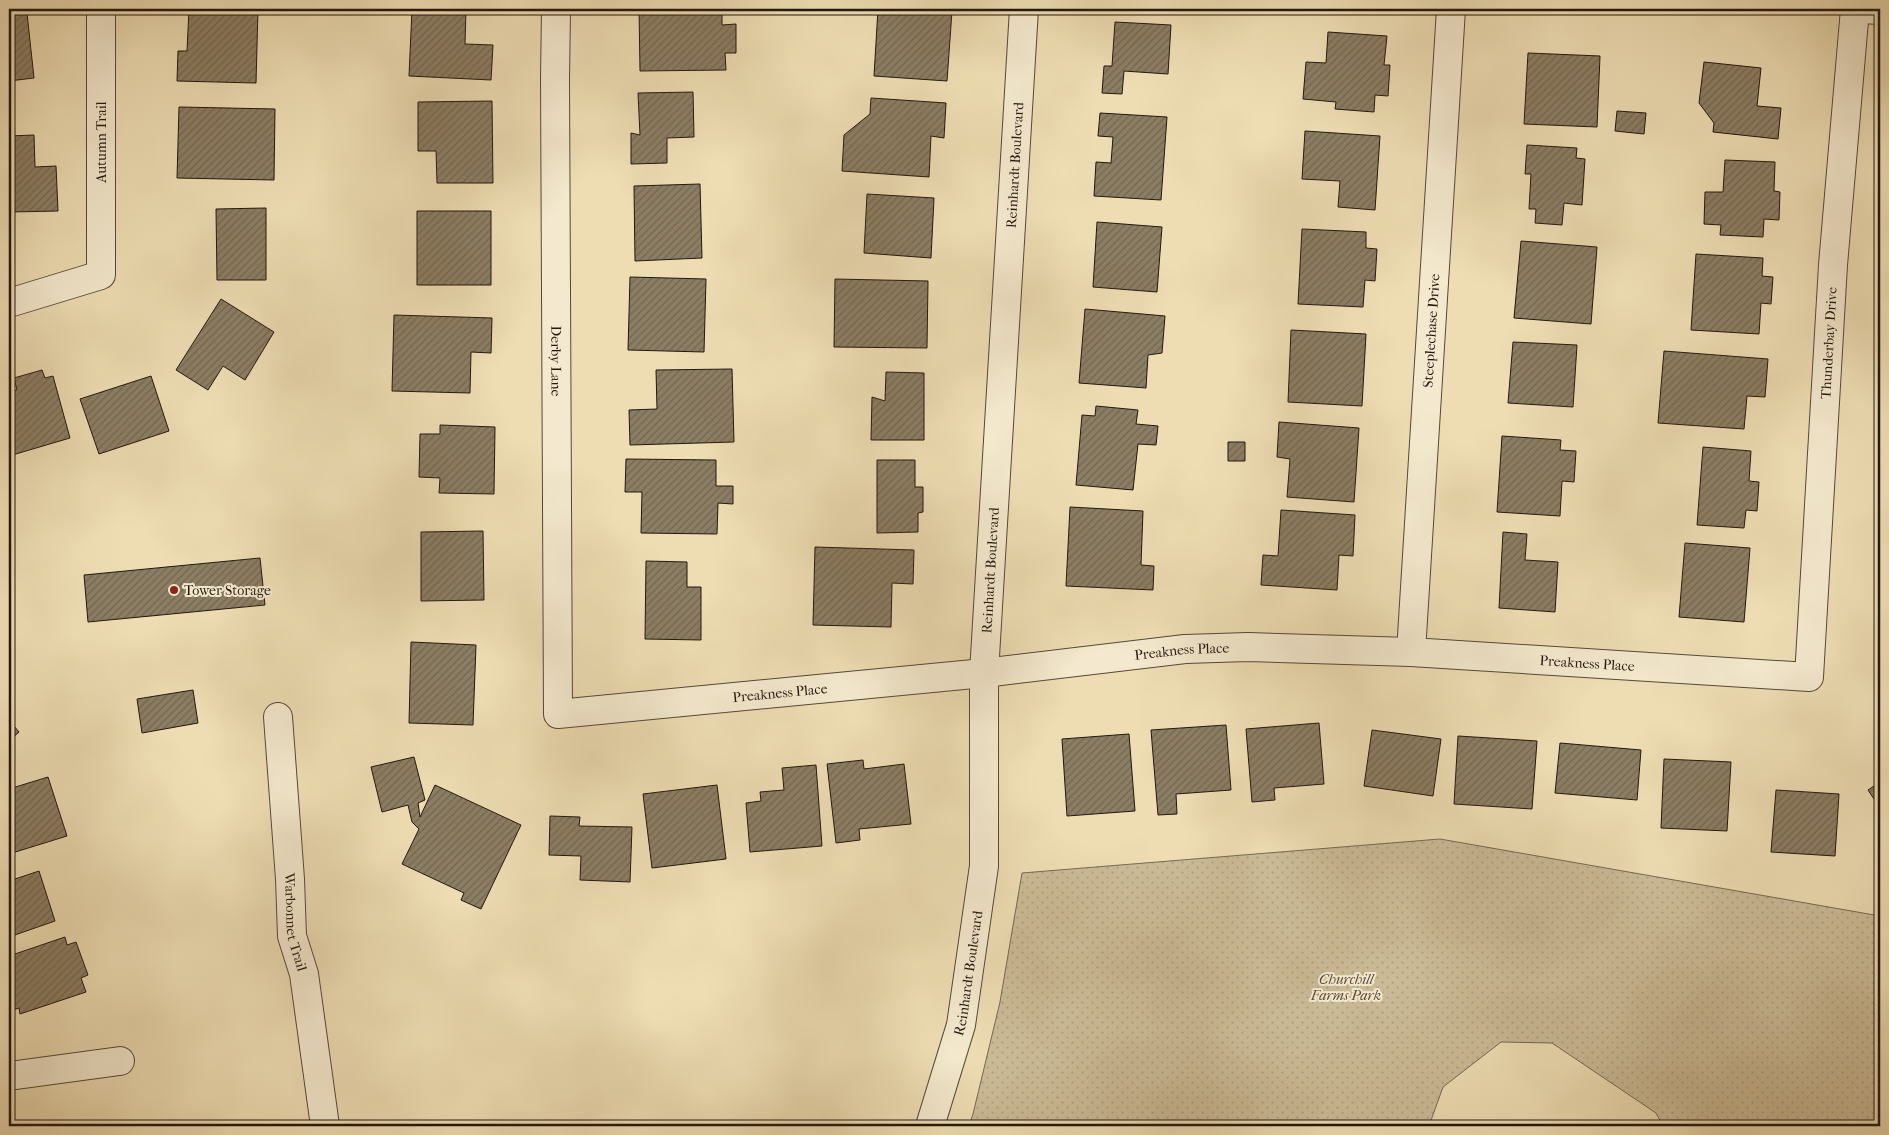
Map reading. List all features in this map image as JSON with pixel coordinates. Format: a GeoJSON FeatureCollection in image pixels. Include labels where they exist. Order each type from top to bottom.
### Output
{"type":"FeatureCollection","features":[{"type":"Feature","properties":{"kind":"street","name":"Autumn Trail"},"geometry":{"type":"LineString","coordinates":[[9,303],[102,275],[101,9]]}},
{"type":"Feature","properties":{"kind":"street","name":"Derby Lane"},"geometry":{"type":"LineString","coordinates":[[556,9],[558,714]]}},
{"type":"Feature","properties":{"kind":"street","name":"Reinhardt Boulevard"},"geometry":{"type":"LineString","coordinates":[[930,1126],[960,1025],[984,866],[984,673],[1024,9]]}},
{"type":"Feature","properties":{"kind":"street","name":"Steeplechase Drive"},"geometry":{"type":"LineString","coordinates":[[1411,652],[1451,9]]}},
{"type":"Feature","properties":{"kind":"street","name":"Thunderbay Drive"},"geometry":{"type":"LineString","coordinates":[[1809,677],[1833,265],[1855,9]]}},
{"type":"Feature","properties":{"kind":"street"},"geometry":{"type":"LineString","coordinates":[[1861,9],[1880,10]]}},
{"type":"Feature","properties":{"kind":"street","name":"Preakness Place"},"geometry":{"type":"LineString","coordinates":[[558,714],[984,673],[1185,649],[1248,647],[1411,652],[1809,677]]}},
{"type":"Feature","properties":{"kind":"street","name":"Warbonnet Trail"},"geometry":{"type":"LineString","coordinates":[[278,717],[290,879],[292,936],[304,974],[325,1126]]}},
{"type":"Feature","properties":{"kind":"street"},"geometry":{"type":"LineString","coordinates":[[9,1076],[120,1061]]}},
{"type":"Feature","properties":{"kind":"green space","name":"Churchill Farms Park"},"geometry":{"type":"Polygon","coordinates":[[[1440,839],[1880,916],[1880,1126],[1663,1126],[1656,1113],[1552,1043],[1501,1042],[1443,1087],[1429,1126],[969,1126],[1000,1002],[1022,873],[1440,839]]]}},
{"type":"Feature","properties":{"kind":"building"},"geometry":{"type":"Polygon","coordinates":[[[189,9],[258,9],[256,83],[177,81],[178,51],[187,51],[189,9]]]}},
{"type":"Feature","properties":{"kind":"building"},"geometry":{"type":"Polygon","coordinates":[[[412,9],[466,9],[465,44],[493,45],[491,80],[409,76],[412,9]]]}},
{"type":"Feature","properties":{"kind":"building"},"geometry":{"type":"Polygon","coordinates":[[[639,9],[722,9],[722,25],[736,24],[736,53],[725,53],[726,70],[640,71],[639,9]]]}},
{"type":"Feature","properties":{"kind":"building"},"geometry":{"type":"Polygon","coordinates":[[[878,9],[952,11],[947,81],[874,76],[878,9]]]}},
{"type":"Feature","properties":{"kind":"building"},"geometry":{"type":"Polygon","coordinates":[[[27,13],[34,78],[9,81],[9,15],[27,13]]]}},
{"type":"Feature","properties":{"kind":"building"},"geometry":{"type":"Polygon","coordinates":[[[1115,22],[1171,25],[1168,74],[1124,71],[1122,94],[1102,93],[1104,66],[1112,66],[1115,22]]]}},
{"type":"Feature","properties":{"kind":"building"},"geometry":{"type":"Polygon","coordinates":[[[1328,32],[1387,36],[1384,65],[1390,65],[1388,96],[1375,95],[1374,112],[1335,109],[1336,102],[1303,99],[1306,62],[1326,63],[1328,32]]]}},
{"type":"Feature","properties":{"kind":"building"},"geometry":{"type":"Polygon","coordinates":[[[1528,53],[1600,56],[1597,127],[1524,124],[1528,53]]]}},
{"type":"Feature","properties":{"kind":"building"},"geometry":{"type":"Polygon","coordinates":[[[1704,62],[1761,68],[1757,106],[1781,108],[1778,139],[1713,132],[1714,123],[1699,103],[1704,62]]]}},
{"type":"Feature","properties":{"kind":"building"},"geometry":{"type":"Polygon","coordinates":[[[693,92],[694,137],[667,138],[667,163],[631,164],[631,133],[640,135],[638,93],[693,92]]]}},
{"type":"Feature","properties":{"kind":"building"},"geometry":{"type":"Polygon","coordinates":[[[871,98],[946,103],[944,138],[931,136],[929,177],[842,171],[844,135],[870,114],[871,98]]]}},
{"type":"Feature","properties":{"kind":"building"},"geometry":{"type":"Polygon","coordinates":[[[492,101],[493,183],[437,183],[436,151],[418,151],[418,102],[492,101]]]}},
{"type":"Feature","properties":{"kind":"building"},"geometry":{"type":"Polygon","coordinates":[[[179,107],[275,109],[274,180],[177,178],[179,107]]]}},
{"type":"Feature","properties":{"kind":"building"},"geometry":{"type":"Polygon","coordinates":[[[1617,111],[1646,113],[1644,134],[1615,131],[1617,111]]]}},
{"type":"Feature","properties":{"kind":"building"},"geometry":{"type":"Polygon","coordinates":[[[1100,113],[1167,117],[1161,200],[1094,196],[1096,162],[1111,163],[1113,137],[1098,136],[1100,113]]]}},
{"type":"Feature","properties":{"kind":"building"},"geometry":{"type":"Polygon","coordinates":[[[1305,131],[1380,136],[1375,210],[1338,207],[1340,181],[1302,179],[1305,131]]]}},
{"type":"Feature","properties":{"kind":"building"},"geometry":{"type":"Polygon","coordinates":[[[34,135],[35,167],[56,166],[58,211],[9,212],[9,136],[34,135]]]}},
{"type":"Feature","properties":{"kind":"building"},"geometry":{"type":"Polygon","coordinates":[[[1527,145],[1577,148],[1576,158],[1585,159],[1582,205],[1564,203],[1562,225],[1535,223],[1536,209],[1529,209],[1531,174],[1525,174],[1527,145]]]}},
{"type":"Feature","properties":{"kind":"building"},"geometry":{"type":"Polygon","coordinates":[[[1725,160],[1775,162],[1774,191],[1780,192],[1779,220],[1764,219],[1763,237],[1720,235],[1721,225],[1704,224],[1705,192],[1723,192],[1725,160]]]}},
{"type":"Feature","properties":{"kind":"building"},"geometry":{"type":"Polygon","coordinates":[[[700,184],[702,258],[635,261],[634,186],[700,184]]]}},
{"type":"Feature","properties":{"kind":"building"},"geometry":{"type":"Polygon","coordinates":[[[867,194],[934,198],[931,258],[864,253],[867,194]]]}},
{"type":"Feature","properties":{"kind":"building"},"geometry":{"type":"Polygon","coordinates":[[[266,208],[266,280],[217,280],[216,209],[266,208]]]}},
{"type":"Feature","properties":{"kind":"building"},"geometry":{"type":"Polygon","coordinates":[[[417,211],[491,211],[491,285],[417,285],[417,211]]]}},
{"type":"Feature","properties":{"kind":"building"},"geometry":{"type":"Polygon","coordinates":[[[1097,222],[1162,227],[1157,292],[1093,287],[1097,222]]]}},
{"type":"Feature","properties":{"kind":"building"},"geometry":{"type":"Polygon","coordinates":[[[1302,229],[1366,232],[1366,248],[1377,249],[1375,281],[1365,280],[1363,307],[1298,304],[1302,229]]]}},
{"type":"Feature","properties":{"kind":"building"},"geometry":{"type":"Polygon","coordinates":[[[1521,241],[1597,247],[1591,324],[1514,318],[1521,241]]]}},
{"type":"Feature","properties":{"kind":"building"},"geometry":{"type":"Polygon","coordinates":[[[1696,254],[1763,258],[1762,276],[1773,277],[1771,304],[1761,303],[1759,334],[1691,330],[1696,254]]]}},
{"type":"Feature","properties":{"kind":"building"},"geometry":{"type":"Polygon","coordinates":[[[630,277],[706,279],[704,352],[628,350],[630,277]]]}},
{"type":"Feature","properties":{"kind":"building"},"geometry":{"type":"Polygon","coordinates":[[[835,279],[928,281],[927,348],[834,347],[835,279]]]}},
{"type":"Feature","properties":{"kind":"building"},"geometry":{"type":"Polygon","coordinates":[[[221,299],[274,332],[245,380],[223,366],[208,390],[176,370],[221,299]]]}},
{"type":"Feature","properties":{"kind":"building"},"geometry":{"type":"Polygon","coordinates":[[[1085,309],[1165,316],[1162,353],[1148,355],[1146,388],[1079,383],[1085,309]]]}},
{"type":"Feature","properties":{"kind":"building"},"geometry":{"type":"Polygon","coordinates":[[[394,315],[492,318],[491,353],[471,352],[470,393],[392,391],[394,315]]]}},
{"type":"Feature","properties":{"kind":"building"},"geometry":{"type":"Polygon","coordinates":[[[1291,330],[1366,334],[1362,406],[1288,402],[1291,330]]]}},
{"type":"Feature","properties":{"kind":"building"},"geometry":{"type":"Polygon","coordinates":[[[1513,342],[1577,345],[1573,407],[1508,403],[1513,342]]]}},
{"type":"Feature","properties":{"kind":"building"},"geometry":{"type":"Polygon","coordinates":[[[1664,351],[1768,359],[1765,397],[1747,396],[1744,429],[1658,423],[1664,351]]]}},
{"type":"Feature","properties":{"kind":"building"},"geometry":{"type":"Polygon","coordinates":[[[732,369],[734,442],[630,445],[629,410],[657,409],[656,370],[732,369]]]}},
{"type":"Feature","properties":{"kind":"building"},"geometry":{"type":"Polygon","coordinates":[[[42,370],[45,378],[53,376],[70,438],[9,456],[9,392],[17,390],[14,378],[42,370]]]}},
{"type":"Feature","properties":{"kind":"building"},"geometry":{"type":"Polygon","coordinates":[[[886,372],[924,373],[924,440],[871,440],[872,397],[885,401],[886,372]]]}},
{"type":"Feature","properties":{"kind":"building"},"geometry":{"type":"Polygon","coordinates":[[[151,376],[169,431],[99,454],[80,399],[151,376]]]}},
{"type":"Feature","properties":{"kind":"building"},"geometry":{"type":"Polygon","coordinates":[[[1096,406],[1138,410],[1136,424],[1158,426],[1156,445],[1138,444],[1133,490],[1076,485],[1082,415],[1095,416],[1096,406]]]}},
{"type":"Feature","properties":{"kind":"building"},"geometry":{"type":"Polygon","coordinates":[[[1279,422],[1359,428],[1354,502],[1287,497],[1290,459],[1277,457],[1279,422]]]}},
{"type":"Feature","properties":{"kind":"building"},"geometry":{"type":"Polygon","coordinates":[[[440,425],[495,427],[494,494],[439,493],[440,478],[419,477],[420,434],[440,434],[440,425]]]}},
{"type":"Feature","properties":{"kind":"building"},"geometry":{"type":"Polygon","coordinates":[[[1502,436],[1561,440],[1560,450],[1576,451],[1574,482],[1562,481],[1560,516],[1497,512],[1502,436]]]}},
{"type":"Feature","properties":{"kind":"building"},"geometry":{"type":"Polygon","coordinates":[[[1228,442],[1245,442],[1245,461],[1228,461],[1228,442]]]}},
{"type":"Feature","properties":{"kind":"building"},"geometry":{"type":"Polygon","coordinates":[[[1703,447],[1751,451],[1749,481],[1759,482],[1757,511],[1746,510],[1744,528],[1697,525],[1703,447]]]}},
{"type":"Feature","properties":{"kind":"building"},"geometry":{"type":"Polygon","coordinates":[[[626,459],[716,460],[716,486],[733,486],[733,504],[718,503],[717,534],[641,533],[642,492],[625,492],[626,459]]]}},
{"type":"Feature","properties":{"kind":"building"},"geometry":{"type":"Polygon","coordinates":[[[877,460],[915,460],[915,487],[923,487],[923,512],[918,513],[918,532],[877,533],[877,460]]]}},
{"type":"Feature","properties":{"kind":"building"},"geometry":{"type":"Polygon","coordinates":[[[1070,507],[1143,511],[1141,565],[1154,566],[1153,590],[1066,586],[1070,507]]]}},
{"type":"Feature","properties":{"kind":"building"},"geometry":{"type":"Polygon","coordinates":[[[1281,510],[1355,515],[1353,556],[1339,555],[1337,590],[1261,585],[1263,555],[1278,556],[1281,510]]]}},
{"type":"Feature","properties":{"kind":"building"},"geometry":{"type":"Polygon","coordinates":[[[483,531],[484,600],[421,601],[421,532],[483,531]]]}},
{"type":"Feature","properties":{"kind":"building"},"geometry":{"type":"Polygon","coordinates":[[[1503,532],[1527,534],[1525,560],[1558,562],[1555,612],[1499,608],[1503,532]]]}},
{"type":"Feature","properties":{"kind":"building"},"geometry":{"type":"Polygon","coordinates":[[[1685,543],[1750,548],[1744,622],[1679,617],[1685,543]]]}},
{"type":"Feature","properties":{"kind":"building"},"geometry":{"type":"Polygon","coordinates":[[[815,547],[914,550],[913,584],[892,583],[891,627],[813,625],[815,547]]]}},
{"type":"Feature","properties":{"kind":"building","name":"Tower Storage"},"geometry":{"type":"Polygon","coordinates":[[[260,558],[265,605],[88,622],[84,575],[260,558]]]}},
{"type":"Feature","properties":{"kind":"building"},"geometry":{"type":"Polygon","coordinates":[[[646,561],[687,562],[687,587],[701,587],[701,640],[645,639],[646,561]]]}},
{"type":"Feature","properties":{"kind":"building"},"geometry":{"type":"Polygon","coordinates":[[[411,642],[476,645],[473,725],[409,723],[411,642]]]}},
{"type":"Feature","properties":{"kind":"building"},"geometry":{"type":"Polygon","coordinates":[[[193,690],[198,723],[142,733],[137,699],[193,690]]]}},
{"type":"Feature","properties":{"kind":"building"},"geometry":{"type":"Polygon","coordinates":[[[9,720],[19,732],[9,741],[9,720]]]}},
{"type":"Feature","properties":{"kind":"building"},"geometry":{"type":"Polygon","coordinates":[[[1319,723],[1324,784],[1274,788],[1275,800],[1252,802],[1246,729],[1319,723]]]}},
{"type":"Feature","properties":{"kind":"building"},"geometry":{"type":"Polygon","coordinates":[[[1226,725],[1231,790],[1176,794],[1177,814],[1158,815],[1151,730],[1226,725]]]}},
{"type":"Feature","properties":{"kind":"building"},"geometry":{"type":"Polygon","coordinates":[[[1372,730],[1441,739],[1433,796],[1364,786],[1372,730]]]}},
{"type":"Feature","properties":{"kind":"building"},"geometry":{"type":"Polygon","coordinates":[[[1129,734],[1135,811],[1067,816],[1062,739],[1129,734]]]}},
{"type":"Feature","properties":{"kind":"building"},"geometry":{"type":"Polygon","coordinates":[[[1458,736],[1537,741],[1532,809],[1454,804],[1458,736]]]}},
{"type":"Feature","properties":{"kind":"building"},"geometry":{"type":"Polygon","coordinates":[[[1560,743],[1641,750],[1637,800],[1555,793],[1560,743]]]}},
{"type":"Feature","properties":{"kind":"building"},"geometry":{"type":"Polygon","coordinates":[[[414,757],[425,800],[418,803],[420,817],[435,785],[521,825],[481,909],[461,900],[464,893],[402,864],[419,829],[412,822],[408,805],[382,812],[371,767],[414,757]]]}},
{"type":"Feature","properties":{"kind":"building"},"geometry":{"type":"Polygon","coordinates":[[[1664,759],[1731,762],[1727,831],[1661,828],[1664,759]]]}},
{"type":"Feature","properties":{"kind":"building"},"geometry":{"type":"Polygon","coordinates":[[[863,760],[864,769],[904,764],[911,824],[859,829],[860,840],[836,843],[827,764],[863,760]]]}},
{"type":"Feature","properties":{"kind":"building"},"geometry":{"type":"Polygon","coordinates":[[[816,765],[822,846],[750,852],[746,803],[761,801],[760,792],[784,790],[782,768],[816,765]]]}},
{"type":"Feature","properties":{"kind":"building"},"geometry":{"type":"Polygon","coordinates":[[[48,777],[67,836],[9,854],[9,789],[48,777]]]}},
{"type":"Feature","properties":{"kind":"building"},"geometry":{"type":"Polygon","coordinates":[[[1880,782],[1880,808],[1868,790],[1880,782]]]}},
{"type":"Feature","properties":{"kind":"building"},"geometry":{"type":"Polygon","coordinates":[[[717,785],[726,859],[652,868],[643,794],[717,785]]]}},
{"type":"Feature","properties":{"kind":"building"},"geometry":{"type":"Polygon","coordinates":[[[1776,790],[1839,794],[1835,856],[1771,852],[1776,790]]]}},
{"type":"Feature","properties":{"kind":"building"},"geometry":{"type":"Polygon","coordinates":[[[550,816],[580,817],[579,826],[632,827],[630,882],[580,880],[581,856],[549,855],[550,816]]]}},
{"type":"Feature","properties":{"kind":"building"},"geometry":{"type":"Polygon","coordinates":[[[39,871],[55,921],[9,937],[9,881],[39,871]]]}},
{"type":"Feature","properties":{"kind":"building"},"geometry":{"type":"Polygon","coordinates":[[[65,937],[67,945],[76,942],[88,975],[81,978],[86,992],[20,1014],[19,1008],[9,1011],[9,956],[65,937]]]}},
{"type":"Feature","properties":{"kind":"place","name":"Tower Storage"},"geometry":{"type":"Point","coordinates":[174,590]}}]}
